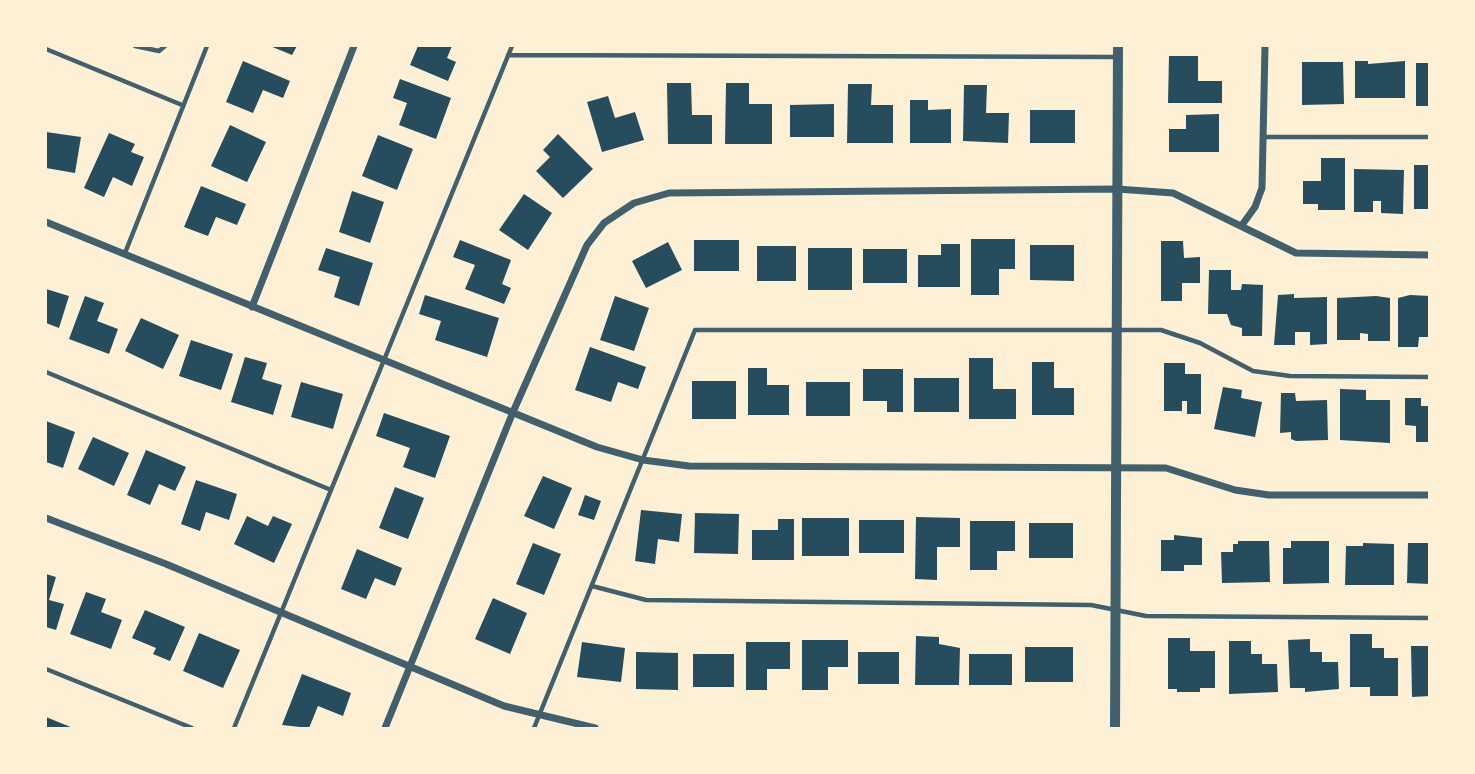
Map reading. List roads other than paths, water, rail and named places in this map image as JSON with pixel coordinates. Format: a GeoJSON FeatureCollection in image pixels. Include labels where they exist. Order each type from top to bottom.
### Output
{"type":"FeatureCollection","features":[{"type":"Feature","properties":{"kind":"street"},"geometry":{"type":"LineString","coordinates":[[252,307],[354,46]]}},
{"type":"Feature","properties":{"kind":"street"},"geometry":{"type":"LineString","coordinates":[[1242,225],[1255,207],[1262,187],[1265,46]]}},
{"type":"Feature","properties":{"kind":"street"},"geometry":{"type":"LineString","coordinates":[[1115,729],[1118,51]]}},
{"type":"Feature","properties":{"kind":"street"},"geometry":{"type":"LineString","coordinates":[[385,729],[513,412],[587,245],[604,223],[634,203],[669,192],[1117,189],[1173,193],[1296,253],[1430,255]]}},
{"type":"Feature","properties":{"kind":"street"},"geometry":{"type":"LineString","coordinates":[[46,222],[597,447],[643,460],[689,466],[1166,468],[1235,490],[1269,495],[1430,495]]}},
{"type":"Feature","properties":{"kind":"street"},"geometry":{"type":"LineString","coordinates":[[46,518],[166,564],[409,668],[539,717],[595,729]]}},
{"type":"Feature","properties":{"kind":"lane"},"geometry":{"type":"LineString","coordinates":[[135,46],[159,51],[165,46]]}},
{"type":"Feature","properties":{"kind":"lane"},"geometry":{"type":"LineString","coordinates":[[125,254],[207,46]]}},
{"type":"Feature","properties":{"kind":"lane"},"geometry":{"type":"LineString","coordinates":[[234,729],[512,46]]}},
{"type":"Feature","properties":{"kind":"lane"},"geometry":{"type":"LineString","coordinates":[[46,49],[182,105]]}},
{"type":"Feature","properties":{"kind":"lane"},"geometry":{"type":"LineString","coordinates":[[508,55],[1118,51]]}},
{"type":"Feature","properties":{"kind":"lane"},"geometry":{"type":"LineString","coordinates":[[1264,136],[1430,137]]}},
{"type":"Feature","properties":{"kind":"lane"},"geometry":{"type":"LineString","coordinates":[[534,729],[695,330],[1160,330],[1187,338],[1253,371],[1290,376],[1430,377]]}},
{"type":"Feature","properties":{"kind":"lane"},"geometry":{"type":"LineString","coordinates":[[46,372],[331,490]]}},
{"type":"Feature","properties":{"kind":"lane"},"geometry":{"type":"LineString","coordinates":[[592,586],[646,600],[1091,605],[1146,616],[1430,618]]}},
{"type":"Feature","properties":{"kind":"lane"},"geometry":{"type":"LineString","coordinates":[[46,669],[191,729]]}}]}
